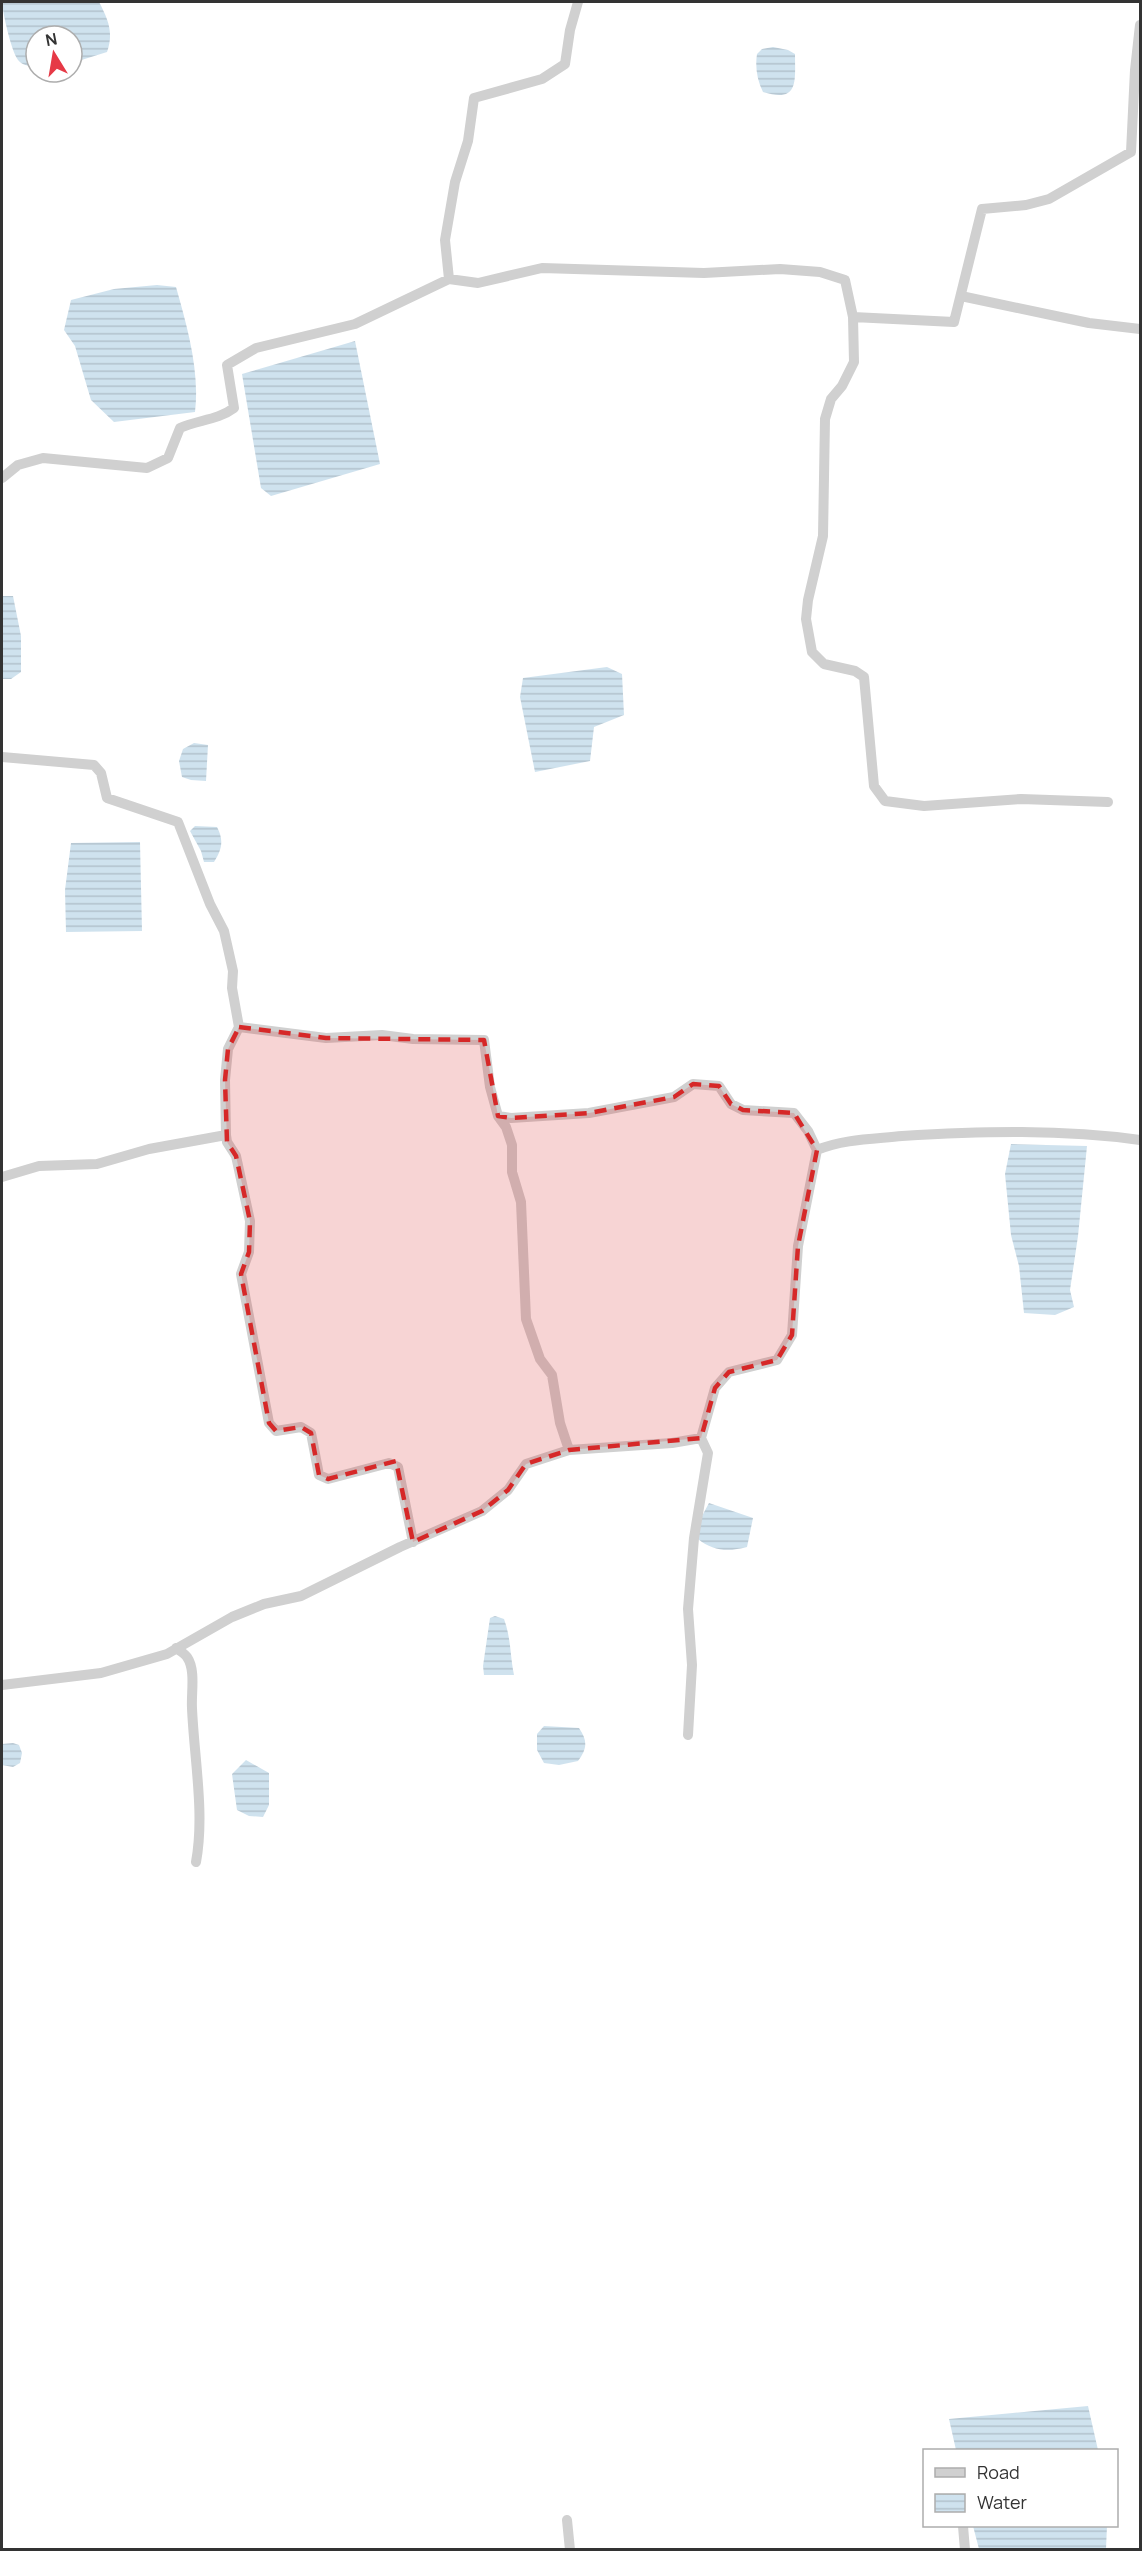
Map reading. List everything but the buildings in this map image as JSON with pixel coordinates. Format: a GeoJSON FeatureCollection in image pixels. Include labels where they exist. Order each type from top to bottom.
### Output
{"type":"FeatureCollection","features":[{"type":"Feature","properties":{"kind":"street"},"geometry":{"type":"LineString","coordinates":[[449,279],[445,240],[455,182],[468,141],[474,98],[542,79],[564,64],[578,2]]}},
{"type":"Feature","properties":{"kind":"street"},"geometry":{"type":"LineString","coordinates":[[853,317],[954,322],[982,209],[1026,206],[1049,199],[1131,152],[1140,25]]}},
{"type":"Feature","properties":{"kind":"street"},"geometry":{"type":"LineString","coordinates":[[2,478],[18,465],[43,459],[147,468],[168,458],[180,428],[192,423],[223,417],[234,408],[227,365],[256,348],[355,324],[449,279],[478,283],[542,268],[704,273],[780,269],[820,272],[846,280],[853,317],[855,362],[842,386],[831,399],[825,419],[823,536],[808,600],[806,619],[812,652],[824,664],[855,671],[864,677],[874,786],[885,801],[924,806],[1021,799],[1108,802]]}},
{"type":"Feature","properties":{"kind":"street"},"geometry":{"type":"LineString","coordinates":[[961,296],[1089,323],[1140,329]]}},
{"type":"Feature","properties":{"kind":"street"},"geometry":{"type":"LineString","coordinates":[[2,757],[94,765],[101,773],[107,798],[178,822],[210,904],[224,931],[232,971],[232,988],[239,1027],[228,1049],[225,1080],[226,1142],[236,1156],[250,1221],[249,1252],[241,1274],[269,1423],[276,1431],[301,1427],[311,1432],[320,1475],[327,1479],[388,1462],[398,1467],[413,1542]]}},
{"type":"Feature","properties":{"kind":"street"},"geometry":{"type":"LineString","coordinates":[[239,1027],[326,1038],[382,1035],[413,1039],[484,1040],[490,1087],[498,1116],[506,1127],[512,1145],[512,1172],[521,1202],[526,1318],[540,1359],[552,1375],[560,1423],[569,1450]]}},
{"type":"Feature","properties":{"kind":"street"},"geometry":{"type":"LineString","coordinates":[[498,1116],[511,1118],[590,1113],[674,1097],[693,1084],[719,1086],[731,1104],[743,1110],[794,1113],[808,1131],[817,1150],[798,1246],[792,1335],[777,1360],[729,1372],[715,1388],[701,1438],[708,1453],[694,1538],[688,1609],[692,1665],[688,1735]]}},
{"type":"Feature","properties":{"kind":"street"},"geometry":{"type":"LineString","coordinates":[[817,1150],[833,1143],[947,1134],[1104,1135],[1140,1140]]}},
{"type":"Feature","properties":{"kind":"street"},"geometry":{"type":"LineString","coordinates":[[2,1176],[39,1166],[97,1164],[149,1149],[226,1135]]}},
{"type":"Feature","properties":{"kind":"street"},"geometry":{"type":"LineString","coordinates":[[2,1685],[101,1673],[167,1654],[232,1617],[264,1604],[301,1596],[482,1511],[508,1490],[526,1464],[569,1450],[672,1443],[701,1438]]}},
{"type":"Feature","properties":{"kind":"street"},"geometry":{"type":"LineString","coordinates":[[176,1648],[188,1658],[192,1679],[198,1796],[196,1862]]}},
{"type":"Feature","properties":{"kind":"street"},"geometry":{"type":"LineString","coordinates":[[567,2520],[570,2550]]}},
{"type":"Feature","properties":{"kind":"street"},"geometry":{"type":"LineString","coordinates":[[963,2527],[965,2550]]}},
{"type":"Feature","properties":{"kind":"highlighted area"},"geometry":{"type":"Polygon","coordinates":[[[239,1027],[326,1038],[484,1040],[498,1116],[511,1118],[589,1113],[674,1097],[693,1084],[719,1086],[731,1104],[743,1110],[794,1113],[817,1150],[798,1246],[792,1335],[777,1360],[729,1372],[715,1388],[701,1438],[569,1450],[526,1464],[508,1490],[482,1511],[413,1542],[396,1461],[328,1479],[319,1475],[311,1433],[301,1427],[276,1431],[269,1423],[241,1274],[249,1252],[250,1221],[236,1156],[227,1142],[225,1080],[228,1049],[239,1027]]]}},
{"type":"Feature","properties":{"kind":"water"},"geometry":{"type":"Polygon","coordinates":[[[2,2],[99,2],[109,26],[109,45],[107,52],[84,59],[84,24],[24,24],[24,65],[18,60],[2,2]]]}},
{"type":"Feature","properties":{"kind":"water"},"geometry":{"type":"Polygon","coordinates":[[[773,47],[795,54],[792,88],[783,95],[763,92],[756,69],[757,54],[762,49],[773,47]]]}},
{"type":"Feature","properties":{"kind":"water"},"geometry":{"type":"Polygon","coordinates":[[[157,285],[176,287],[194,365],[195,412],[114,422],[91,400],[75,346],[64,330],[71,300],[114,289],[157,285]]]}},
{"type":"Feature","properties":{"kind":"water"},"geometry":{"type":"Polygon","coordinates":[[[355,341],[380,464],[271,496],[261,488],[242,374],[355,341]]]}},
{"type":"Feature","properties":{"kind":"water"},"geometry":{"type":"Polygon","coordinates":[[[2,596],[13,596],[21,636],[21,672],[11,679],[2,679],[2,596]]]}},
{"type":"Feature","properties":{"kind":"water"},"geometry":{"type":"Polygon","coordinates":[[[607,667],[622,674],[624,715],[594,727],[590,761],[535,772],[520,697],[523,678],[607,667]]]}},
{"type":"Feature","properties":{"kind":"water"},"geometry":{"type":"Polygon","coordinates":[[[194,743],[208,745],[206,781],[182,777],[179,761],[183,749],[194,743]]]}},
{"type":"Feature","properties":{"kind":"water"},"geometry":{"type":"Polygon","coordinates":[[[195,826],[217,827],[221,836],[221,845],[214,862],[204,862],[190,831],[195,826]]]}},
{"type":"Feature","properties":{"kind":"water"},"geometry":{"type":"Polygon","coordinates":[[[140,842],[142,931],[66,932],[65,890],[71,843],[140,842]]]}},
{"type":"Feature","properties":{"kind":"water"},"geometry":{"type":"Polygon","coordinates":[[[1011,1144],[1087,1146],[1070,1290],[1074,1307],[1055,1315],[1024,1313],[1019,1266],[1011,1235],[1005,1174],[1011,1144]]]}},
{"type":"Feature","properties":{"kind":"water"},"geometry":{"type":"Polygon","coordinates":[[[709,1503],[753,1518],[747,1547],[733,1550],[721,1549],[709,1546],[698,1539],[702,1516],[709,1503]]]}},
{"type":"Feature","properties":{"kind":"water"},"geometry":{"type":"Polygon","coordinates":[[[495,1616],[504,1619],[514,1675],[484,1675],[483,1666],[490,1618],[495,1616]]]}},
{"type":"Feature","properties":{"kind":"water"},"geometry":{"type":"Polygon","coordinates":[[[544,1726],[579,1728],[585,1745],[578,1761],[559,1765],[544,1763],[537,1750],[537,1734],[544,1726]]]}},
{"type":"Feature","properties":{"kind":"water"},"geometry":{"type":"Polygon","coordinates":[[[2,1744],[19,1745],[22,1753],[20,1763],[13,1767],[2,1765],[2,1744]]]}},
{"type":"Feature","properties":{"kind":"water"},"geometry":{"type":"Polygon","coordinates":[[[246,1760],[269,1773],[269,1805],[263,1817],[249,1816],[237,1810],[232,1774],[246,1760]]]}},
{"type":"Feature","properties":{"kind":"water"},"geometry":{"type":"Polygon","coordinates":[[[1088,2406],[1098,2449],[956,2449],[949,2419],[1088,2406]]]}},
{"type":"Feature","properties":{"kind":"water"},"geometry":{"type":"Polygon","coordinates":[[[973,2527],[1107,2527],[1106,2549],[979,2549],[973,2527]]]}}]}
